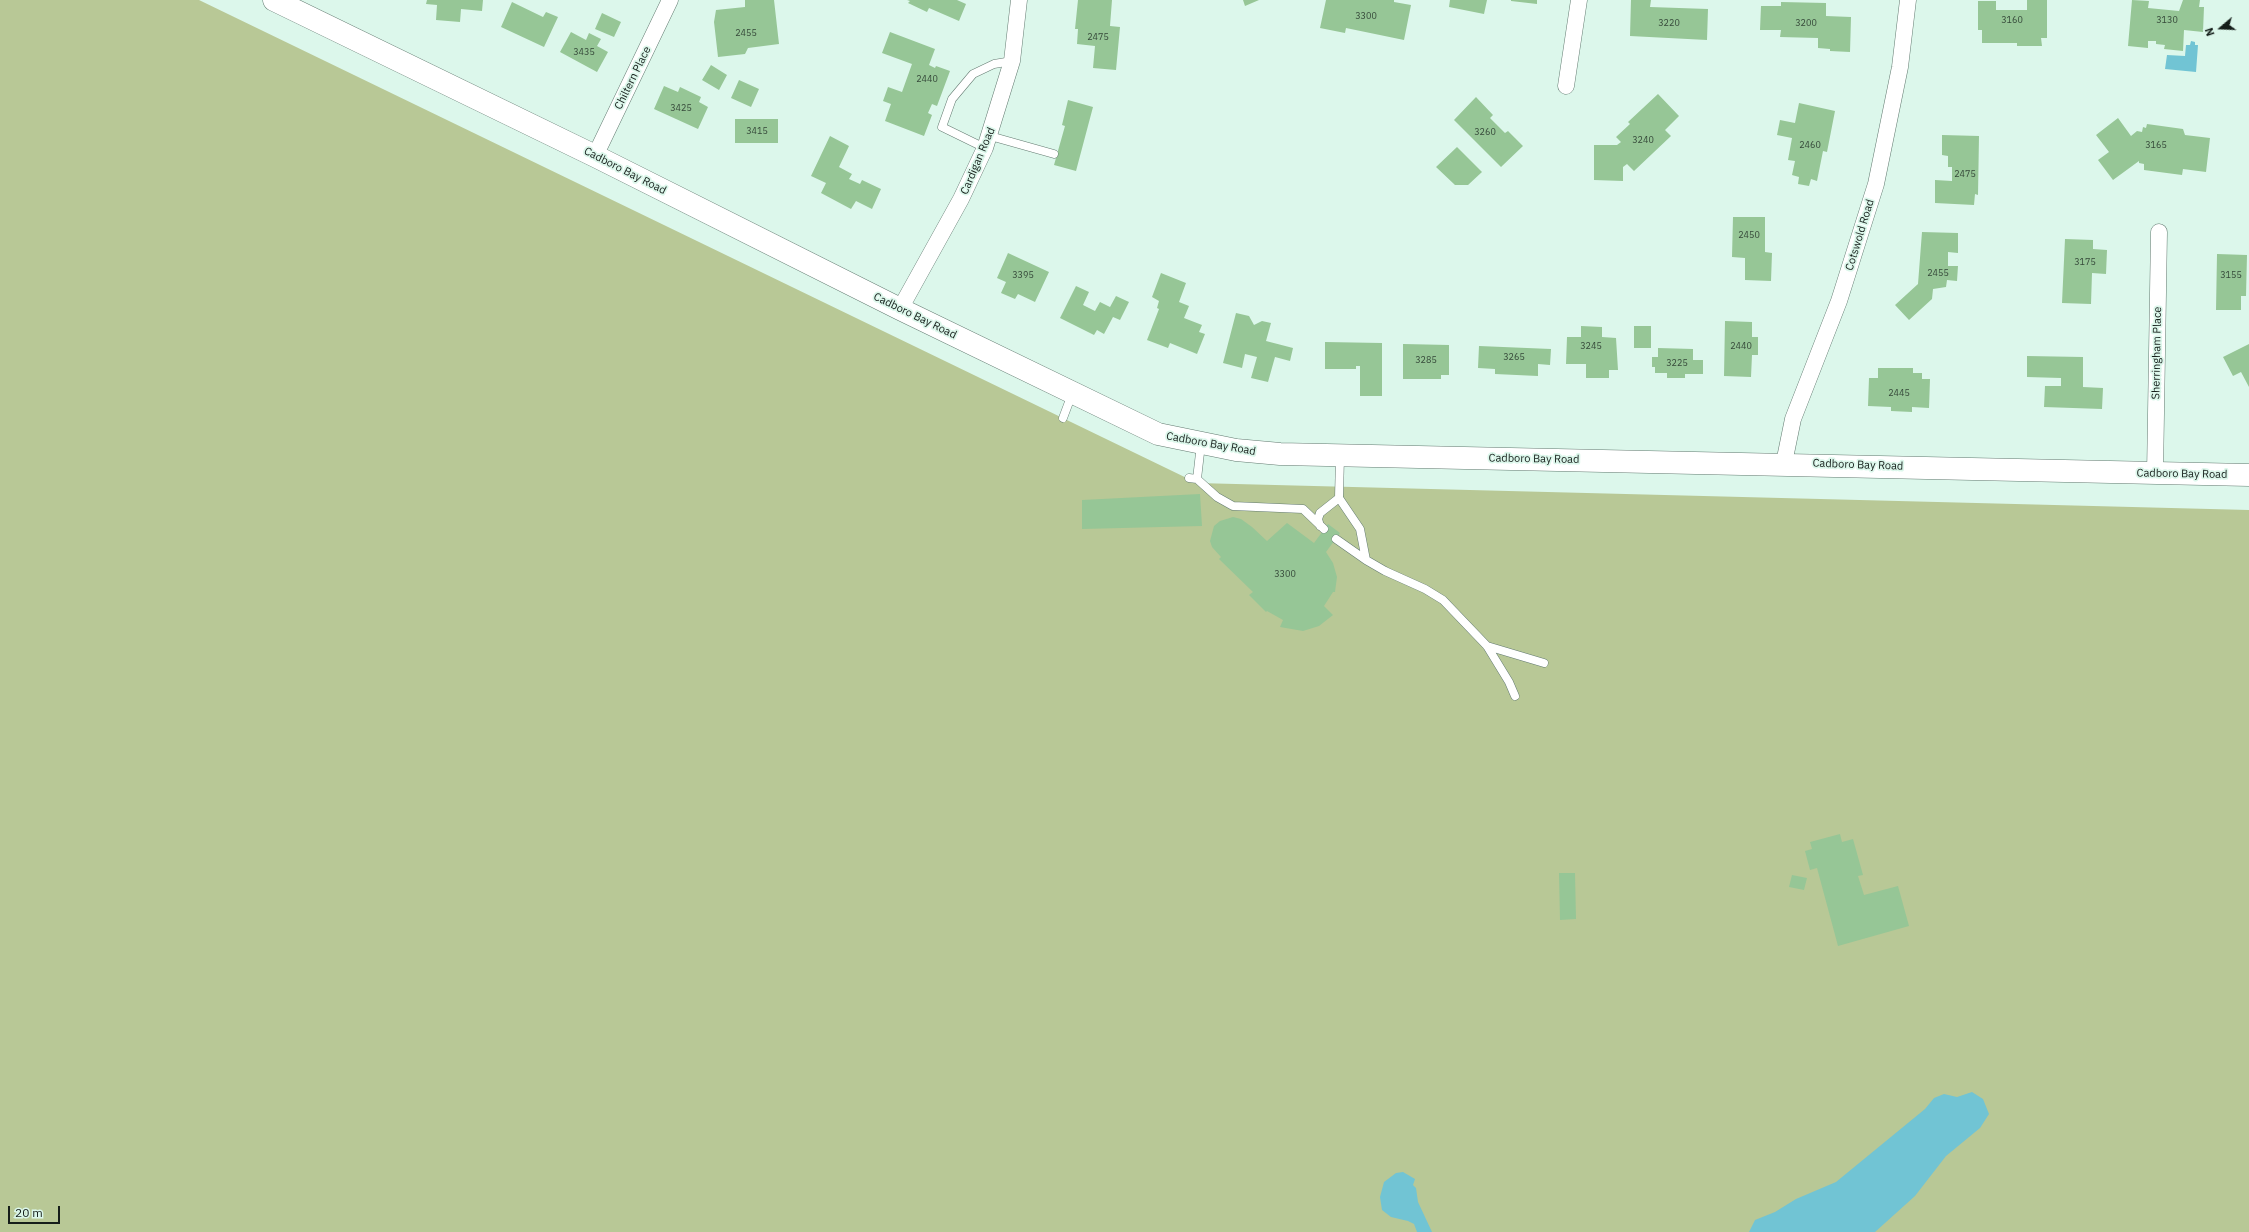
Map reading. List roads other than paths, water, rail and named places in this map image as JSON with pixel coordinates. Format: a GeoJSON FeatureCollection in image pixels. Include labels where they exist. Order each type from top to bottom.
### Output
{"type":"FeatureCollection","features":[{"type":"Feature","properties":{"kind":"main road","name":"Cadboro Bay Road"},"geometry":{"type":"LineString","coordinates":[[274,0],[595,156],[900,309],[1158,434],[1201,444],[1265,453],[1784,463],[2155,474],[2249,475]]}},
{"type":"Feature","properties":{"kind":"street","name":"Chiltern Place"},"geometry":{"type":"LineString","coordinates":[[595,156],[670,0]]}},
{"type":"Feature","properties":{"kind":"street","name":"Cardigan Road"},"geometry":{"type":"LineString","coordinates":[[900,309],[961,199],[988,142],[1012,61],[1019,0]]}},
{"type":"Feature","properties":{"kind":"street"},"geometry":{"type":"LineString","coordinates":[[1566,86],[1579,0]]}},
{"type":"Feature","properties":{"kind":"street","name":"Cotswold Road"},"geometry":{"type":"LineString","coordinates":[[1784,463],[1793,419],[1839,301],[1876,184],[1900,67],[1908,0]]}},
{"type":"Feature","properties":{"kind":"street","name":"Sherringham Place"},"geometry":{"type":"LineString","coordinates":[[2155,474],[2159,232]]}},
{"type":"Feature","properties":{"kind":"lane"},"geometry":{"type":"LineString","coordinates":[[1012,61],[994,64],[973,74],[952,99],[942,127],[988,142],[1054,154]]}},
{"type":"Feature","properties":{"kind":"lane"},"geometry":{"type":"LineString","coordinates":[[1063,418],[1072,391]]}},
{"type":"Feature","properties":{"kind":"lane"},"geometry":{"type":"LineString","coordinates":[[1201,444],[1193,478],[1217,497],[1233,506],[1303,509],[1322,528],[1318,519],[1320,513],[1339,498]]}},
{"type":"Feature","properties":{"kind":"lane"},"geometry":{"type":"LineString","coordinates":[[1340,455],[1339,498],[1360,529],[1366,560]]}},
{"type":"Feature","properties":{"kind":"lane"},"geometry":{"type":"LineString","coordinates":[[1336,539],[1385,571],[1425,589],[1443,600],[1486,646],[1509,682],[1515,696]]}},
{"type":"Feature","properties":{"kind":"lane"},"geometry":{"type":"LineString","coordinates":[[1486,646],[1544,663]]}},
{"type":"Feature","properties":{"kind":"water"},"geometry":{"type":"Polygon","coordinates":[[[2191,41],[2195,42],[2195,45],[2198,45],[2196,72],[2165,69],[2167,55],[2185,56],[2186,45],[2190,45],[2191,41]]]}},
{"type":"Feature","properties":{"kind":"water"},"geometry":{"type":"Polygon","coordinates":[[[1972,1092],[1983,1099],[1989,1114],[1980,1128],[1946,1156],[1915,1196],[1875,1232],[1749,1232],[1755,1220],[1775,1212],[1796,1199],[1836,1182],[1925,1109],[1934,1098],[1944,1094],[1957,1097],[1972,1092]]]}},
{"type":"Feature","properties":{"kind":"water"},"geometry":{"type":"Polygon","coordinates":[[[1403,1172],[1415,1179],[1413,1185],[1416,1188],[1418,1202],[1432,1232],[1417,1232],[1414,1224],[1391,1217],[1382,1210],[1380,1197],[1384,1182],[1396,1173],[1403,1172]]]}}]}
